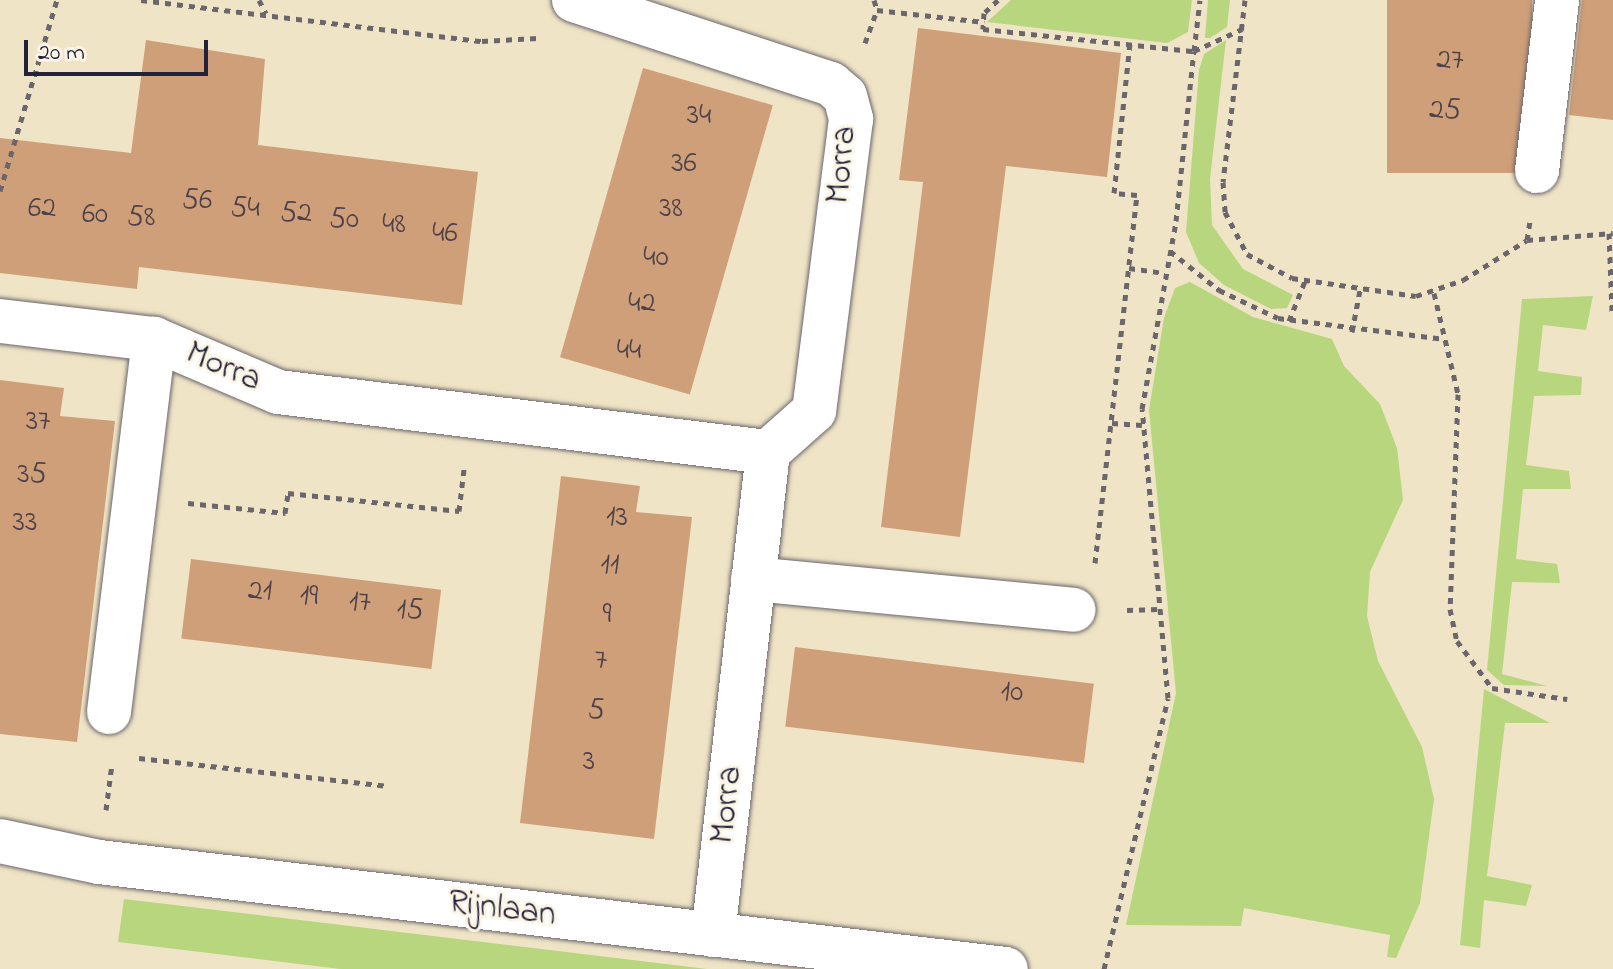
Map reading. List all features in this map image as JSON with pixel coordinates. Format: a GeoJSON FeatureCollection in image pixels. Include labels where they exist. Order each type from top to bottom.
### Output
{"type":"FeatureCollection","features":[{"type":"Feature","properties":{"kind":"street"},"geometry":{"type":"LineString","coordinates":[[1537,171],[1557,0]]}},
{"type":"Feature","properties":{"kind":"street","name":"Morra"},"geometry":{"type":"LineString","coordinates":[[564,18],[831,84],[845,96],[851,119],[814,411],[768,452],[713,935]]}},
{"type":"Feature","properties":{"kind":"street","name":"Morra"},"geometry":{"type":"LineString","coordinates":[[0,321],[154,339],[278,392],[768,452]]}},
{"type":"Feature","properties":{"kind":"street","name":"Morra"},"geometry":{"type":"LineString","coordinates":[[109,712],[154,339]]}},
{"type":"Feature","properties":{"kind":"street"},"geometry":{"type":"LineString","coordinates":[[753,579],[1084,594]]}},
{"type":"Feature","properties":{"kind":"street","name":"Rijnlaan"},"geometry":{"type":"LineString","coordinates":[[0,841],[99,862],[1006,969]]}},
{"type":"Feature","properties":{"kind":"path"},"geometry":{"type":"LineString","coordinates":[[0,191],[57,0]]}},
{"type":"Feature","properties":{"kind":"path"},"geometry":{"type":"LineString","coordinates":[[141,0],[482,41],[564,18]]}},
{"type":"Feature","properties":{"kind":"path"},"geometry":{"type":"LineString","coordinates":[[259,0],[266,14]]}},
{"type":"Feature","properties":{"kind":"path"},"geometry":{"type":"LineString","coordinates":[[845,96],[877,10],[874,0]]}},
{"type":"Feature","properties":{"kind":"path"},"geometry":{"type":"LineString","coordinates":[[998,0],[983,29],[1194,51],[1242,29]]}},
{"type":"Feature","properties":{"kind":"path"},"geometry":{"type":"LineString","coordinates":[[1104,969],[1168,698],[1142,425],[1164,273],[1170,251],[1200,0]]}},
{"type":"Feature","properties":{"kind":"path"},"geometry":{"type":"LineString","coordinates":[[1245,0],[1225,212],[1247,254],[1305,281],[1360,290],[1434,293],[1527,240],[1611,233],[1612,312]]}},
{"type":"Feature","properties":{"kind":"path"},"geometry":{"type":"LineString","coordinates":[[877,10],[984,22]]}},
{"type":"Feature","properties":{"kind":"path"},"geometry":{"type":"LineString","coordinates":[[1084,594],[1112,423],[1137,195],[1114,193],[1130,44]]}},
{"type":"Feature","properties":{"kind":"path"},"geometry":{"type":"LineString","coordinates":[[1170,251],[1247,307],[1289,321],[1352,332],[1445,339]]}},
{"type":"Feature","properties":{"kind":"path"},"geometry":{"type":"LineString","coordinates":[[1129,268],[1164,273]]}},
{"type":"Feature","properties":{"kind":"path"},"geometry":{"type":"LineString","coordinates":[[1289,321],[1305,281]]}},
{"type":"Feature","properties":{"kind":"path"},"geometry":{"type":"LineString","coordinates":[[1352,332],[1360,290]]}},
{"type":"Feature","properties":{"kind":"path"},"geometry":{"type":"LineString","coordinates":[[1434,293],[1458,394],[1450,609],[1457,641],[1492,688],[1567,699]]}},
{"type":"Feature","properties":{"kind":"path"},"geometry":{"type":"LineString","coordinates":[[134,498],[285,513],[288,493],[459,511],[471,416]]}},
{"type":"Feature","properties":{"kind":"path"},"geometry":{"type":"LineString","coordinates":[[1112,423],[1142,425]]}},
{"type":"Feature","properties":{"kind":"path"},"geometry":{"type":"LineString","coordinates":[[99,862],[113,755],[109,712]]}},
{"type":"Feature","properties":{"kind":"path"},"geometry":{"type":"LineString","coordinates":[[113,755],[388,786]]}},
{"type":"Feature","properties":{"kind":"green space"},"geometry":{"type":"Polygon","coordinates":[[[1011,0],[1192,0],[1188,32],[1167,43],[987,22],[1011,0]]]}},
{"type":"Feature","properties":{"kind":"green space"},"geometry":{"type":"Polygon","coordinates":[[[1208,0],[1230,0],[1227,27],[1205,38],[1208,0]]]}},
{"type":"Feature","properties":{"kind":"green space"},"geometry":{"type":"Polygon","coordinates":[[[1226,40],[1210,179],[1212,225],[1243,269],[1293,295],[1287,308],[1271,309],[1224,285],[1199,263],[1186,232],[1199,70],[1204,54],[1226,40]]]}},
{"type":"Feature","properties":{"kind":"green space"},"geometry":{"type":"Polygon","coordinates":[[[1190,282],[1253,317],[1332,339],[1344,366],[1380,404],[1397,448],[1403,500],[1370,572],[1367,616],[1378,661],[1422,747],[1434,799],[1420,903],[1396,958],[1387,957],[1390,935],[1244,908],[1241,926],[1126,925],[1176,693],[1149,410],[1164,318],[1175,288],[1190,282]]]}},
{"type":"Feature","properties":{"kind":"green space"},"geometry":{"type":"Polygon","coordinates":[[[1593,296],[1586,330],[1543,325],[1538,371],[1582,377],[1581,395],[1534,396],[1526,465],[1569,471],[1571,489],[1523,489],[1516,559],[1557,564],[1560,583],[1512,582],[1502,674],[1547,686],[1504,685],[1487,670],[1522,299],[1593,296]]]}},
{"type":"Feature","properties":{"kind":"green space"},"geometry":{"type":"Polygon","coordinates":[[[1484,689],[1550,723],[1505,723],[1487,876],[1532,885],[1526,906],[1484,900],[1480,948],[1460,945],[1484,689]]]}},
{"type":"Feature","properties":{"kind":"green space"},"geometry":{"type":"Polygon","coordinates":[[[124,899],[707,969],[340,969],[118,942],[124,899]]]}},
{"type":"Feature","properties":{"kind":"building"},"geometry":{"type":"Polygon","coordinates":[[[1387,0],[1532,0],[1532,173],[1387,173],[1387,0]]]}},
{"type":"Feature","properties":{"kind":"building"},"geometry":{"type":"Polygon","coordinates":[[[1582,0],[1613,0],[1613,120],[1569,115],[1582,0]]]}},
{"type":"Feature","properties":{"kind":"building"},"geometry":{"type":"Polygon","coordinates":[[[918,28],[1121,53],[1107,177],[1006,166],[960,537],[881,527],[923,182],[899,180],[918,28]]]}},
{"type":"Feature","properties":{"kind":"building"},"geometry":{"type":"Polygon","coordinates":[[[146,40],[265,59],[258,145],[478,172],[462,305],[139,267],[137,289],[0,273],[0,138],[131,153],[146,40]]]}},
{"type":"Feature","properties":{"kind":"building"},"geometry":{"type":"Polygon","coordinates":[[[643,68],[773,105],[690,395],[560,357],[643,68]]]}},
{"type":"Feature","properties":{"kind":"building"},"geometry":{"type":"Polygon","coordinates":[[[0,380],[64,388],[60,416],[115,421],[77,742],[0,734],[0,380]]]}},
{"type":"Feature","properties":{"kind":"building"},"geometry":{"type":"Polygon","coordinates":[[[561,476],[640,486],[636,512],[692,517],[654,839],[520,823],[561,476]]]}},
{"type":"Feature","properties":{"kind":"building"},"geometry":{"type":"Polygon","coordinates":[[[191,559],[441,590],[431,669],[181,638],[191,559]]]}},
{"type":"Feature","properties":{"kind":"building"},"geometry":{"type":"Polygon","coordinates":[[[795,647],[1094,684],[1084,763],[785,726],[795,647]]]}}]}
